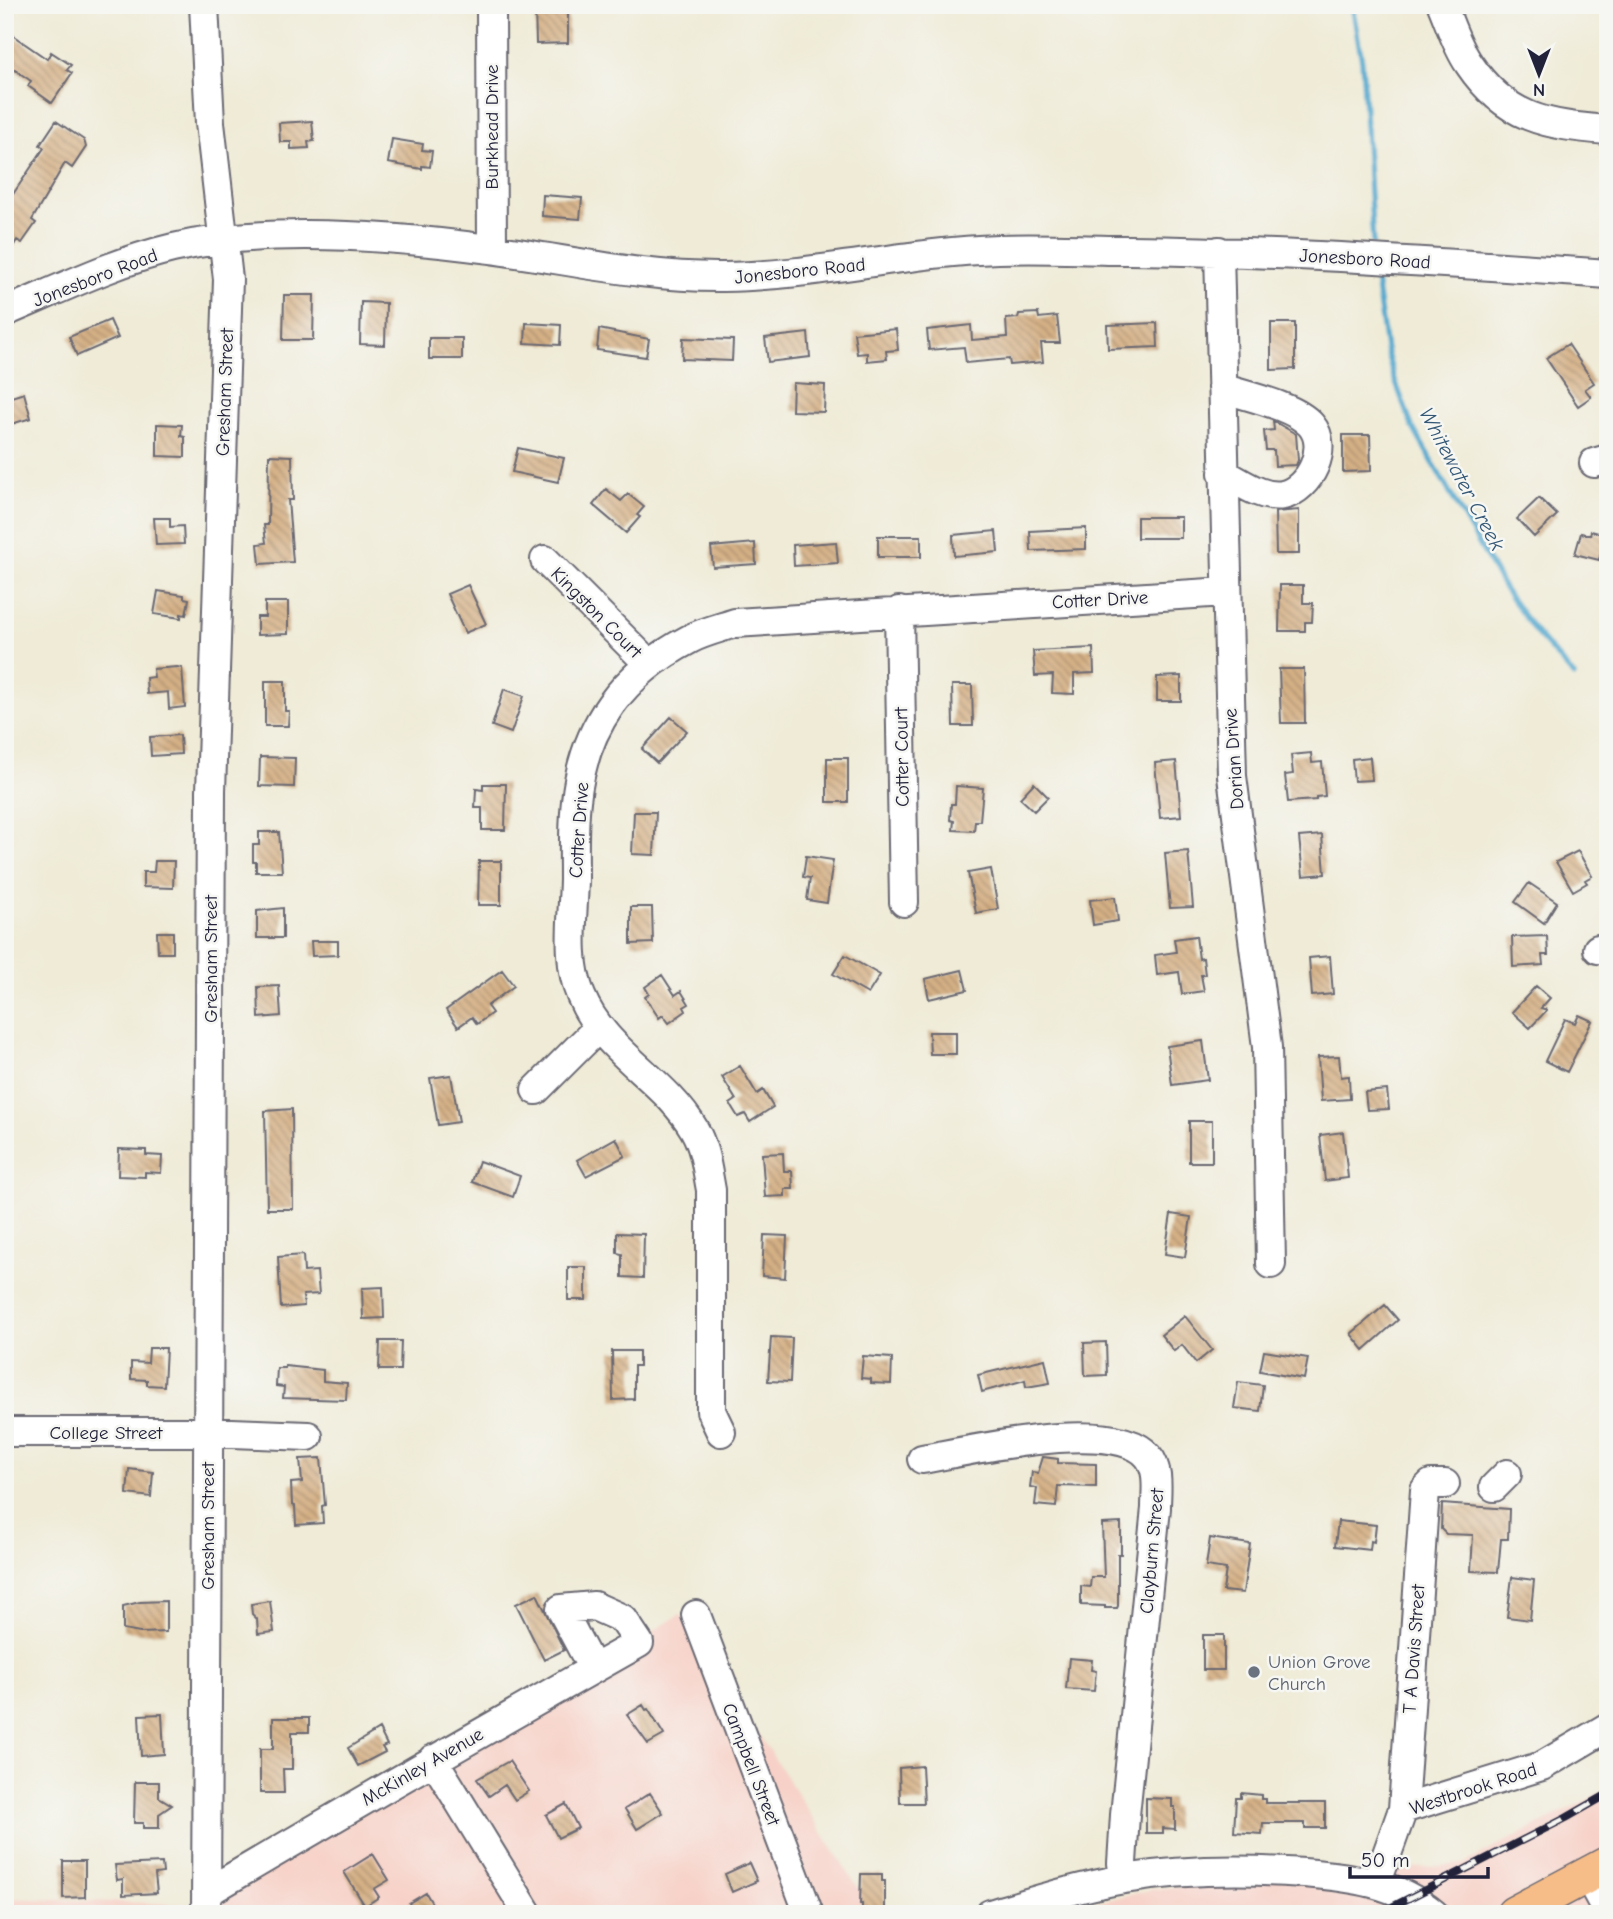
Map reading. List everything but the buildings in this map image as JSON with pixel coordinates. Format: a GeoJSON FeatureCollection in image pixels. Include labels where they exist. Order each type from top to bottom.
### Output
{"type":"FeatureCollection","features":[{"type":"Feature","properties":{"kind":"main road"},"geometry":{"type":"LineString","coordinates":[[1522,1912],[1598,1869]]}},
{"type":"Feature","properties":{"kind":"street","name":"Gresham Street"},"geometry":{"type":"LineString","coordinates":[[204,5],[210,123],[228,279],[211,791],[206,1903]]}},
{"type":"Feature","properties":{"kind":"street","name":"Burkhead Drive"},"geometry":{"type":"LineString","coordinates":[[491,5],[492,249]]}},
{"type":"Feature","properties":{"kind":"street"},"geometry":{"type":"LineString","coordinates":[[1442,5],[1468,63],[1501,98],[1540,121],[1608,130]]}},
{"type":"Feature","properties":{"kind":"street","name":"Jonesboro Road"},"geometry":{"type":"LineString","coordinates":[[6,310],[126,261],[175,248],[225,239],[306,236],[430,242],[641,272],[721,277],[786,274],[933,254],[999,249],[1322,255],[1608,274]]}},
{"type":"Feature","properties":{"kind":"street","name":"Dorian Drive"},"geometry":{"type":"LineString","coordinates":[[1219,251],[1232,776],[1267,1047],[1271,1264]]}},
{"type":"Feature","properties":{"kind":"street"},"geometry":{"type":"LineString","coordinates":[[1222,388],[1300,415],[1312,425],[1317,435],[1314,467],[1298,489],[1284,495],[1262,493],[1223,473]]}},
{"type":"Feature","properties":{"kind":"street","name":"Kingston Court"},"geometry":{"type":"LineString","coordinates":[[545,560],[649,664]]}},
{"type":"Feature","properties":{"kind":"street","name":"Cotter Drive"},"geometry":{"type":"LineString","coordinates":[[721,1432],[711,1411],[711,1190],[705,1156],[694,1129],[680,1110],[598,1028],[580,995],[572,958],[576,800],[587,746],[595,726],[620,690],[649,664],[691,638],[735,623],[1226,592]]}},
{"type":"Feature","properties":{"kind":"street","name":"Cotter Court"},"geometry":{"type":"LineString","coordinates":[[899,611],[904,902]]}},
{"type":"Feature","properties":{"kind":"street"},"geometry":{"type":"LineString","coordinates":[[536,1090],[598,1028]]}},
{"type":"Feature","properties":{"kind":"street","name":"College Street"},"geometry":{"type":"LineString","coordinates":[[5,1432],[207,1432],[308,1436]]}},
{"type":"Feature","properties":{"kind":"street","name":"Clayburn Street"},"geometry":{"type":"LineString","coordinates":[[922,1458],[1051,1437],[1091,1437],[1126,1442],[1140,1448],[1150,1458],[1157,1475],[1156,1508],[1125,1815],[1122,1863],[1124,1879]]}},
{"type":"Feature","properties":{"kind":"street","name":"T A Davis Street"},"geometry":{"type":"LineString","coordinates":[[1402,1809],[1426,1611],[1435,1487]]}},
{"type":"Feature","properties":{"kind":"street","name":"McKinley Avenue"},"geometry":{"type":"LineString","coordinates":[[206,1903],[433,1759],[593,1669],[639,1643],[623,1619],[594,1606],[561,1609],[593,1669]]}},
{"type":"Feature","properties":{"kind":"street","name":"Campbell Street"},"geometry":{"type":"LineString","coordinates":[[696,1615],[809,1914]]}},
{"type":"Feature","properties":{"kind":"street","name":"Westbrook Road"},"geometry":{"type":"LineString","coordinates":[[1377,1882],[1402,1809],[1542,1766],[1608,1727]]}},
{"type":"Feature","properties":{"kind":"street"},"geometry":{"type":"LineString","coordinates":[[433,1759],[528,1914]]}},
{"type":"Feature","properties":{"kind":"street"},"geometry":{"type":"LineString","coordinates":[[990,1914],[1054,1895],[1124,1879],[1185,1871],[1247,1869],[1353,1877],[1377,1882],[1434,1914]]}},
{"type":"Feature","properties":{"kind":"street"},"geometry":{"type":"LineString","coordinates":[[1598,1869],[1608,1914]]}},
{"type":"Feature","properties":{"kind":"shaded area"},"geometry":{"type":"Polygon","coordinates":[[[681,1614],[875,1914],[5,1914],[5,1898],[202,1905],[681,1614]]]}},
{"type":"Feature","properties":{"kind":"shaded area"},"geometry":{"type":"Polygon","coordinates":[[[1608,1789],[1608,1914],[1050,1914],[1152,1889],[1463,1864],[1608,1789]]]}},
{"type":"Feature","properties":{"kind":"waterway","name":"Whitewater Creek"},"geometry":{"type":"LineString","coordinates":[[1352,5],[1362,61],[1373,243]]}},
{"type":"Feature","properties":{"kind":"waterway","name":"Whitewater Creek"},"geometry":{"type":"LineString","coordinates":[[1375,273],[1386,349],[1412,426],[1505,590],[1537,634],[1574,676]]}},
{"type":"Feature","properties":{"kind":"railway"},"geometry":{"type":"LineString","coordinates":[[1378,1914],[1608,1794]]}},
{"type":"Feature","properties":{"kind":"place","name":"Union Grove Church"},"geometry":{"type":"Point","coordinates":[1254,1672]}}]}
